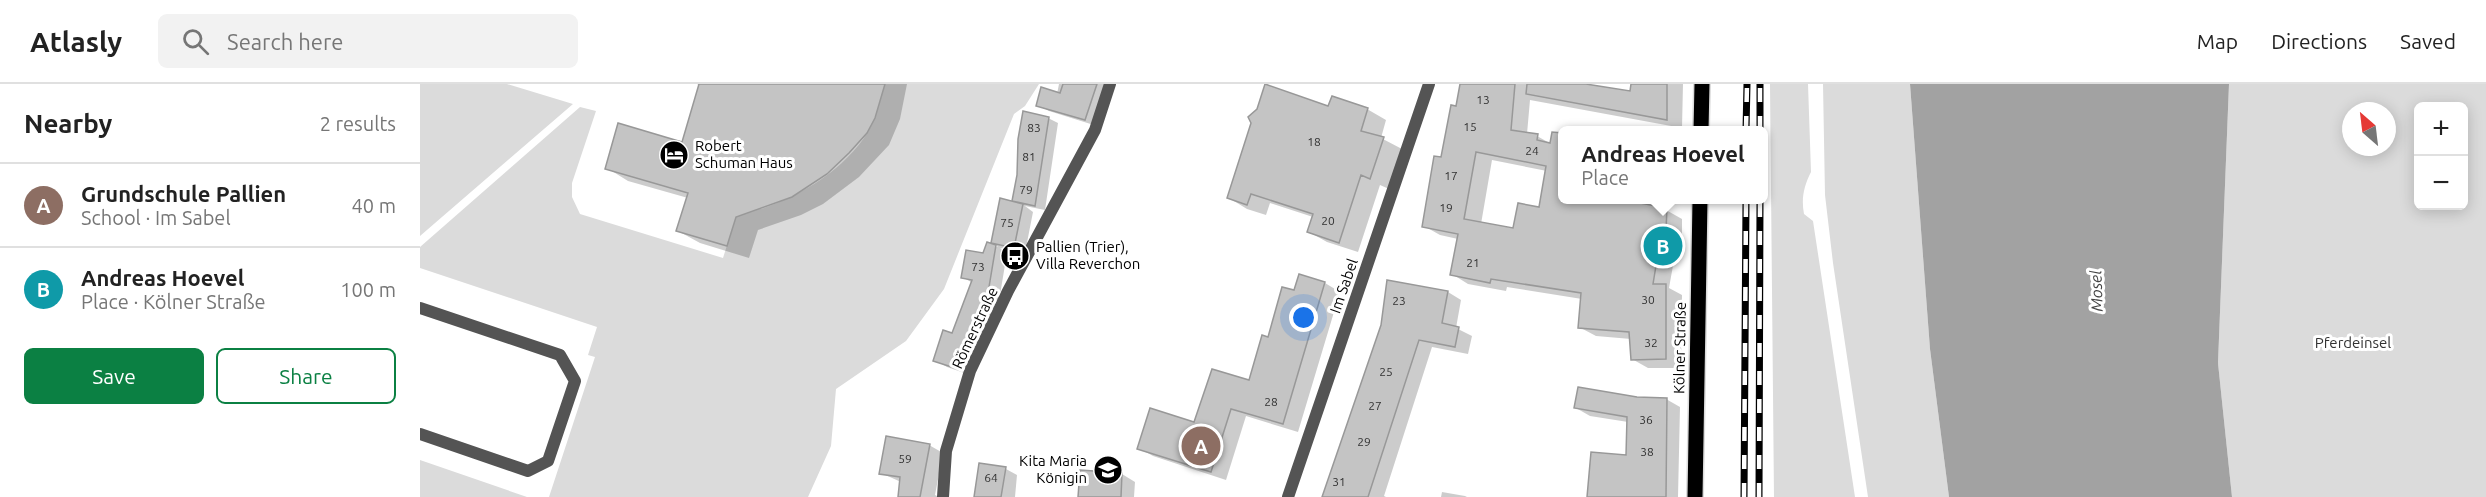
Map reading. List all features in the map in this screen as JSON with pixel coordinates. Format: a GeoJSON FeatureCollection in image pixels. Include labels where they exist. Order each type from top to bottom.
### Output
{"type":"FeatureCollection","features":[{"type":"Feature","properties":{"kind":"main road"},"geometry":{"type":"LineString","coordinates":[[1701,126],[1702,84]]}},
{"type":"Feature","properties":{"kind":"main road","name":"Kölner Straße"},"geometry":{"type":"LineString","coordinates":[[1695,497],[1700,204]]}},
{"type":"Feature","properties":{"kind":"street","name":"Römerstraße"},"geometry":{"type":"LineString","coordinates":[[943,497],[946,451],[970,371],[1008,291],[1095,130],[1110,84]]}},
{"type":"Feature","properties":{"kind":"street","name":"Im Sabel"},"geometry":{"type":"LineString","coordinates":[[1288,497],[1429,84]]}},
{"type":"Feature","properties":{"kind":"street"},"geometry":{"type":"LineString","coordinates":[[420,308],[560,355],[575,381],[548,461],[528,471],[420,434]]}},
{"type":"Feature","properties":{"kind":"green space"},"geometry":{"type":"Polygon","coordinates":[[[420,84],[507,84],[573,104],[420,236],[420,84]]]}},
{"type":"Feature","properties":{"kind":"green space"},"geometry":{"type":"Polygon","coordinates":[[[799,84],[761,209],[806,189],[821,180],[847,158],[871,126],[884,84],[1039,84],[1025,106],[1014,114],[944,289],[906,341],[836,389],[831,446],[808,497],[549,497],[595,357],[588,355],[597,327],[420,268],[420,247],[580,107],[596,111],[572,183],[572,197],[580,214],[723,258],[740,204],[799,84]]]}},
{"type":"Feature","properties":{"kind":"green space"},"geometry":{"type":"Polygon","coordinates":[[[1770,84],[1808,84],[1811,172],[1804,192],[1803,208],[1804,214],[1813,221],[1855,497],[1774,497],[1770,84]]]}},
{"type":"Feature","properties":{"kind":"green space"},"geometry":{"type":"Polygon","coordinates":[[[1823,84],[1910,84],[1930,349],[1949,497],[1868,497],[1825,195],[1823,84]]]}},
{"type":"Feature","properties":{"kind":"green space","name":"Pferdeinsel"},"geometry":{"type":"Polygon","coordinates":[[[2229,84],[2486,84],[2486,497],[2232,497],[2218,363],[2229,84]]]}},
{"type":"Feature","properties":{"kind":"green space"},"geometry":{"type":"Polygon","coordinates":[[[420,460],[527,497],[420,497],[420,460]]]}},
{"type":"Feature","properties":{"kind":"water","name":"Mosel"},"geometry":{"type":"Polygon","coordinates":[[[1910,84],[2229,84],[2218,363],[2232,497],[1949,497],[1930,349],[1910,84]]]}},
{"type":"Feature","properties":{"kind":"building"},"geometry":{"type":"Polygon","coordinates":[[[699,84],[885,84],[875,118],[867,133],[849,153],[827,174],[792,197],[736,217],[727,246],[676,231],[688,193],[605,169],[618,123],[682,142],[699,84]]]}},
{"type":"Feature","properties":{"kind":"building"},"geometry":{"type":"Polygon","coordinates":[[[1063,84],[1097,84],[1085,120],[1036,106],[1041,87],[1060,93],[1063,84]]]}},
{"type":"Feature","properties":{"kind":"building"},"geometry":{"type":"Polygon","coordinates":[[[1265,84],[1328,106],[1332,96],[1368,108],[1361,131],[1384,137],[1370,179],[1361,175],[1339,243],[1307,232],[1313,214],[1251,194],[1247,205],[1227,198],[1251,123],[1248,117],[1257,109],[1265,84]]]}},
{"type":"Feature","properties":{"kind":"building"},"geometry":{"type":"Polygon","coordinates":[[[1460,84],[1515,84],[1511,130],[1538,134],[1537,140],[1550,143],[1552,132],[1558,133],[1558,204],[1646,204],[1667,208],[1666,230],[1662,229],[1653,284],[1666,284],[1666,359],[1631,360],[1629,332],[1578,328],[1581,293],[1491,279],[1490,283],[1450,275],[1458,234],[1422,227],[1434,156],[1441,157],[1451,105],[1456,106],[1460,84]],[[1476,152],[1464,219],[1513,228],[1518,203],[1539,207],[1546,166],[1476,152]]]}},
{"type":"Feature","properties":{"kind":"building"},"geometry":{"type":"Polygon","coordinates":[[[1527,84],[1586,84],[1630,91],[1631,84],[1667,84],[1667,120],[1526,94],[1527,84]]]}},
{"type":"Feature","properties":{"kind":"building"},"geometry":{"type":"Polygon","coordinates":[[[1023,111],[1049,117],[1035,206],[1012,201],[1017,175],[1018,139],[1023,111]]]}},
{"type":"Feature","properties":{"kind":"building"},"geometry":{"type":"Polygon","coordinates":[[[1000,198],[1023,204],[1014,248],[991,243],[1000,198]]]}},
{"type":"Feature","properties":{"kind":"building"},"geometry":{"type":"Polygon","coordinates":[[[987,242],[996,245],[988,293],[990,294],[961,370],[933,361],[943,330],[952,333],[972,280],[961,278],[966,250],[983,253],[987,242]]]}},
{"type":"Feature","properties":{"kind":"building"},"geometry":{"type":"Polygon","coordinates":[[[1299,274],[1325,282],[1283,424],[1231,409],[1211,472],[1137,449],[1150,408],[1194,422],[1212,369],[1249,380],[1262,335],[1268,337],[1282,287],[1294,290],[1299,274]]]}},
{"type":"Feature","properties":{"kind":"building"},"geometry":{"type":"Polygon","coordinates":[[[1387,280],[1448,291],[1442,323],[1459,327],[1455,347],[1419,340],[1368,497],[1322,497],[1381,325],[1387,280]]]}},
{"type":"Feature","properties":{"kind":"building"},"geometry":{"type":"Polygon","coordinates":[[[1578,387],[1637,397],[1667,398],[1666,497],[1587,497],[1591,452],[1626,455],[1627,417],[1574,408],[1578,387]]]}},
{"type":"Feature","properties":{"kind":"building"},"geometry":{"type":"Polygon","coordinates":[[[886,436],[930,444],[920,497],[898,497],[900,477],[879,474],[886,436]]]}},
{"type":"Feature","properties":{"kind":"building"},"geometry":{"type":"Polygon","coordinates":[[[979,463],[1006,467],[1001,497],[974,497],[979,463]]]}},
{"type":"Feature","properties":{"kind":"building"},"geometry":{"type":"Polygon","coordinates":[[[1080,470],[1122,473],[1121,497],[1078,497],[1080,470]]]}},
{"type":"Feature","properties":{"kind":"railway"},"geometry":{"type":"LineString","coordinates":[[1746,126],[1747,84]]}},
{"type":"Feature","properties":{"kind":"railway"},"geometry":{"type":"LineString","coordinates":[[1760,84],[1760,126]]}},
{"type":"Feature","properties":{"kind":"railway"},"geometry":{"type":"LineString","coordinates":[[1744,497],[1746,204]]}},
{"type":"Feature","properties":{"kind":"railway"},"geometry":{"type":"LineString","coordinates":[[1759,497],[1760,204]]}},
{"type":"Feature","properties":{"kind":"place","name":"Robert Schuman Haus"},"geometry":{"type":"Point","coordinates":[674,155]}},
{"type":"Feature","properties":{"kind":"place","name":"Andreas Hoevel"},"geometry":{"type":"Point","coordinates":[1663,246]}},
{"type":"Feature","properties":{"kind":"place","name":"Pallien (Trier), Villa Reverchon"},"geometry":{"type":"Point","coordinates":[1015,256]}},
{"type":"Feature","properties":{"kind":"place","name":"Grundschule Pallien"},"geometry":{"type":"Point","coordinates":[1201,446]}},
{"type":"Feature","properties":{"kind":"place","name":"Kita Maria Königin"},"geometry":{"type":"Point","coordinates":[1108,470]}}]}
